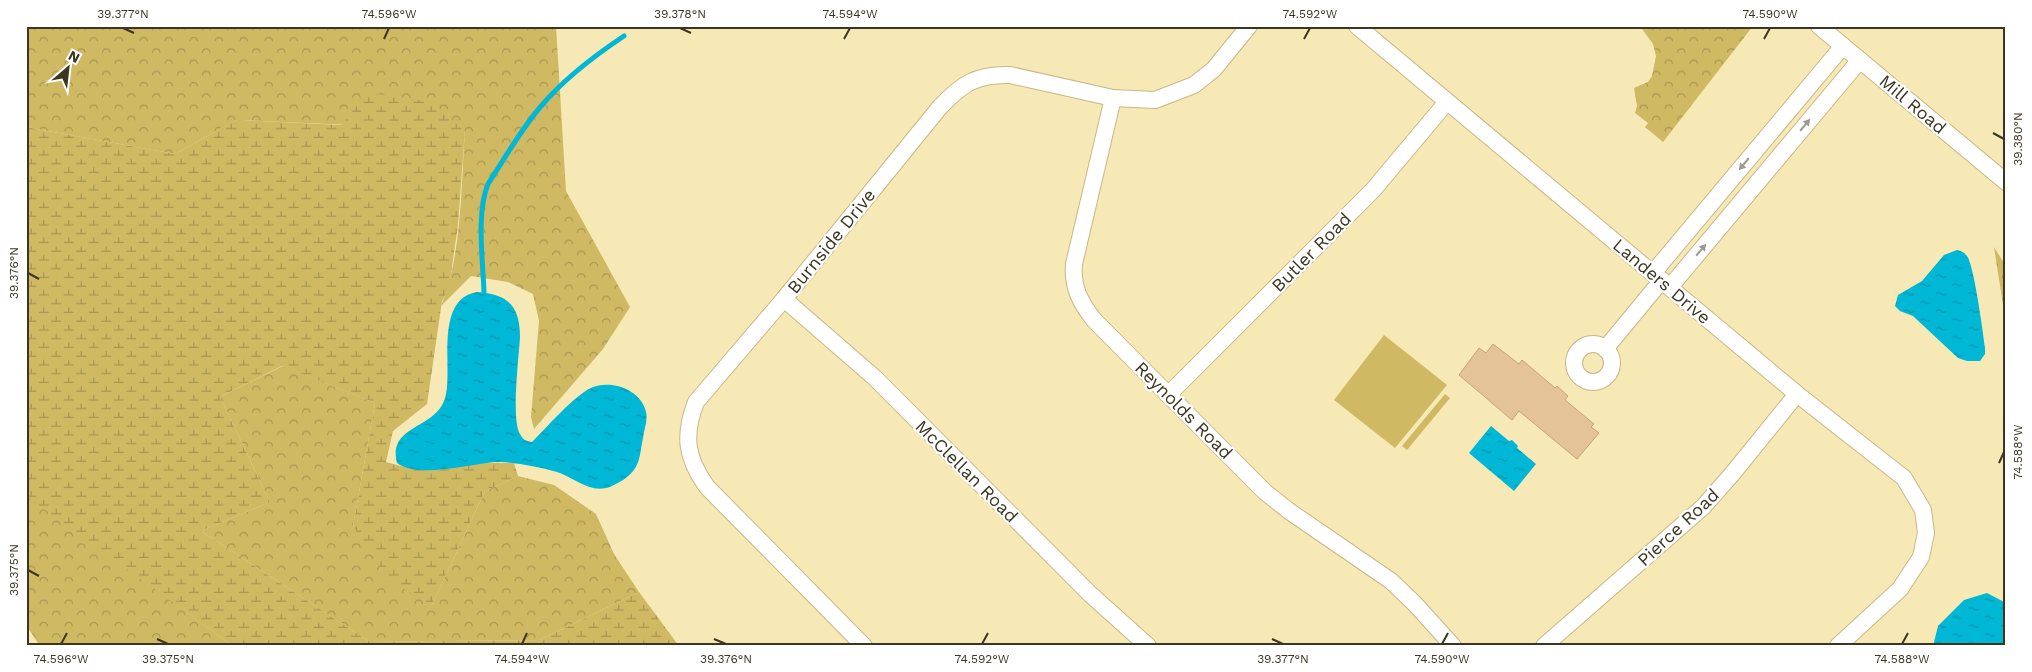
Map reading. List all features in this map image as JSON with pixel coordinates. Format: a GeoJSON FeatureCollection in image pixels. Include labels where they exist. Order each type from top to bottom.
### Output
{"type":"FeatureCollection","features":[{"type":"Feature","properties":{"kind":"street","name":"Burnside Drive"},"geometry":{"type":"LineString","coordinates":[[864,646],[708,487],[695,468],[688,445],[689,421],[696,402],[784,299],[940,107],[957,89],[966,83],[994,74],[1010,75],[1113,98],[1155,100],[1194,85],[1214,69],[1249,26]]}},
{"type":"Feature","properties":{"kind":"street","name":"Landers Drive"},"geometry":{"type":"LineString","coordinates":[[1357,26],[1446,103],[1662,280],[1797,394],[1904,478],[1923,510],[1926,522],[1921,557],[1900,589],[1838,646]]}},
{"type":"Feature","properties":{"kind":"street","name":"Mill Road"},"geometry":{"type":"LineString","coordinates":[[1819,26],[2006,182]]}},
{"type":"Feature","properties":{"kind":"street"},"geometry":{"type":"LineString","coordinates":[[1605,349],[1662,280],[1843,46]]}},
{"type":"Feature","properties":{"kind":"street"},"geometry":{"type":"LineString","coordinates":[[1662,280],[1860,60]]}},
{"type":"Feature","properties":{"kind":"street","name":"Reynolds Road"},"geometry":{"type":"LineString","coordinates":[[1113,98],[1074,264],[1073,277],[1079,299],[1090,315],[1266,492],[1289,511],[1391,581],[1453,646]]}},
{"type":"Feature","properties":{"kind":"street","name":"Butler Road"},"geometry":{"type":"LineString","coordinates":[[1168,394],[1360,204],[1446,103]]}},
{"type":"Feature","properties":{"kind":"street","name":"McClellan Road"},"geometry":{"type":"LineString","coordinates":[[784,299],[875,378],[1090,594],[1148,646]]}},
{"type":"Feature","properties":{"kind":"street","name":"Pierce Road"},"geometry":{"type":"LineString","coordinates":[[1544,646],[1703,507],[1734,473],[1797,394]]}},
{"type":"Feature","properties":{"kind":"green space"},"geometry":{"type":"Polygon","coordinates":[[[26,26],[556,26],[566,191],[630,307],[603,349],[534,429],[531,417],[539,321],[533,294],[508,282],[471,276],[441,306],[448,286],[457,243],[465,130],[236,120],[175,154],[26,127],[26,26]]]}},
{"type":"Feature","properties":{"kind":"green space"},"geometry":{"type":"Polygon","coordinates":[[[1640,26],[1753,26],[1663,142],[1645,127],[1648,123],[1635,113],[1637,106],[1634,88],[1648,82],[1652,76],[1656,56],[1653,44],[1640,26]]]}},
{"type":"Feature","properties":{"kind":"green space"},"geometry":{"type":"Polygon","coordinates":[[[366,92],[425,101],[465,130],[458,225],[449,288],[442,301],[427,404],[393,431],[386,462],[412,469],[437,470],[478,463],[514,463],[518,476],[485,491],[432,605],[388,580],[353,526],[375,403],[282,366],[220,397],[270,502],[201,531],[370,642],[540,640],[639,592],[679,646],[233,646],[26,496],[26,127],[175,154],[236,120],[342,125],[366,92]]]}},
{"type":"Feature","properties":{"kind":"green space"},"geometry":{"type":"Polygon","coordinates":[[[1994,247],[2006,266],[2006,324],[1994,247]]]}},
{"type":"Feature","properties":{"kind":"green space"},"geometry":{"type":"Polygon","coordinates":[[[1384,335],[1447,385],[1395,448],[1334,400],[1384,335]]]}},
{"type":"Feature","properties":{"kind":"green space"},"geometry":{"type":"Polygon","coordinates":[[[283,366],[375,403],[353,526],[432,605],[485,491],[518,476],[554,485],[596,514],[614,554],[639,592],[540,640],[370,642],[201,531],[270,502],[220,397],[283,366]]]}},
{"type":"Feature","properties":{"kind":"green space"},"geometry":{"type":"Polygon","coordinates":[[[1445,394],[1450,398],[1407,450],[1402,446],[1445,394]]]}},
{"type":"Feature","properties":{"kind":"green space"},"geometry":{"type":"Polygon","coordinates":[[[26,496],[233,646],[40,646],[26,625],[26,496]]]}},
{"type":"Feature","properties":{"kind":"water"},"geometry":{"type":"Polygon","coordinates":[[[1957,250],[1967,256],[1975,285],[1985,347],[1985,354],[1980,361],[1967,361],[1958,358],[1913,316],[1900,311],[1895,306],[1898,295],[1922,281],[1944,255],[1957,250]]]}},
{"type":"Feature","properties":{"kind":"water"},"geometry":{"type":"Polygon","coordinates":[[[477,292],[488,293],[504,299],[515,310],[518,317],[520,337],[516,416],[517,427],[522,438],[532,442],[569,404],[591,388],[607,385],[624,388],[638,397],[646,412],[640,456],[629,476],[612,486],[599,489],[587,486],[557,472],[515,463],[501,462],[447,469],[419,470],[407,468],[397,463],[396,450],[400,440],[442,406],[446,394],[450,320],[455,307],[464,297],[477,292]]]}},
{"type":"Feature","properties":{"kind":"water"},"geometry":{"type":"Polygon","coordinates":[[[1491,426],[1509,441],[1512,440],[1518,446],[1517,448],[1536,464],[1514,491],[1469,453],[1491,426]]]}},
{"type":"Feature","properties":{"kind":"water"},"geometry":{"type":"Polygon","coordinates":[[[1987,593],[2006,603],[2006,646],[1933,646],[1938,626],[1964,600],[1987,593]]]}},
{"type":"Feature","properties":{"kind":"building"},"geometry":{"type":"Polygon","coordinates":[[[1493,344],[1519,364],[1522,360],[1555,388],[1557,386],[1568,396],[1565,400],[1594,424],[1591,427],[1599,433],[1577,459],[1519,411],[1512,420],[1459,375],[1479,348],[1486,353],[1493,344]]]}},
{"type":"Feature","properties":{"kind":"waterway"},"geometry":{"type":"LineString","coordinates":[[484,292],[481,223],[484,196],[488,184],[534,114],[551,95],[580,68],[624,36]]}}]}
